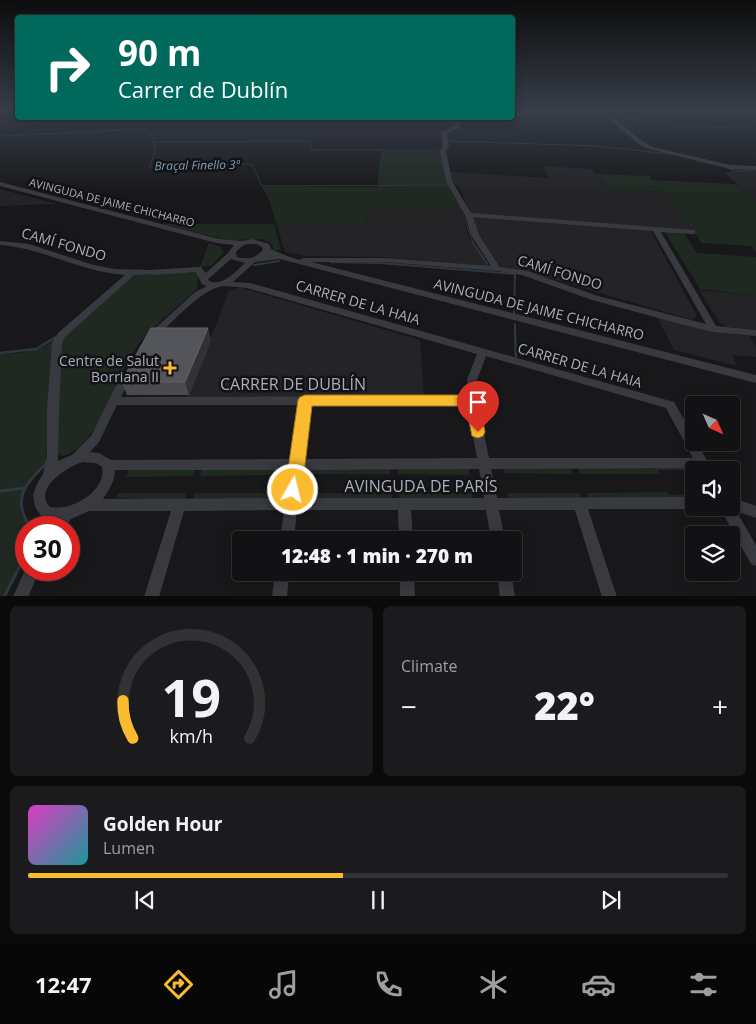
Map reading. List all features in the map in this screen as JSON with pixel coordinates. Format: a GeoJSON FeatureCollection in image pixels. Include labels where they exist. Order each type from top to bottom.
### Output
{"type":"FeatureCollection","features":[{"type":"Feature","properties":{"kind":"street"},"geometry":{"type":"LineString","coordinates":[[445,138],[446,146],[443,151],[449,181],[469,215],[474,235],[497,269]]}},
{"type":"Feature","properties":{"kind":"street"},"geometry":{"type":"LineString","coordinates":[[634,138],[651,148],[730,167],[756,168]]}},
{"type":"Feature","properties":{"kind":"street","name":"AVINGUDA DE JAIME CHICHARRO"},"geometry":{"type":"LineString","coordinates":[[0,184],[218,241]]}},
{"type":"Feature","properties":{"kind":"street"},"geometry":{"type":"LineString","coordinates":[[469,215],[692,232]]}},
{"type":"Feature","properties":{"kind":"street"},"geometry":{"type":"LineString","coordinates":[[656,230],[713,329]]}},
{"type":"Feature","properties":{"kind":"street"},"geometry":{"type":"LineString","coordinates":[[218,241],[261,243],[266,246],[267,250],[288,259]]}},
{"type":"Feature","properties":{"kind":"street"},"geometry":{"type":"LineString","coordinates":[[218,241],[232,252],[237,259],[288,259],[318,262]]}},
{"type":"Feature","properties":{"kind":"street","name":"CAMÍ FONDO"},"geometry":{"type":"LineString","coordinates":[[0,243],[26,245],[89,266],[112,271],[198,269],[205,280]]}},
{"type":"Feature","properties":{"kind":"street"},"geometry":{"type":"LineString","coordinates":[[147,342],[159,328],[198,294],[205,280],[242,243]]}},
{"type":"Feature","properties":{"kind":"street"},"geometry":{"type":"LineString","coordinates":[[225,284],[267,250]]}},
{"type":"Feature","properties":{"kind":"street","name":"CAMÍ FONDO"},"geometry":{"type":"LineString","coordinates":[[318,262],[384,260],[524,273],[595,298],[713,329],[756,333]]}},
{"type":"Feature","properties":{"kind":"street","name":"AVINGUDA DE JAIME CHICHARRO"},"geometry":{"type":"LineString","coordinates":[[318,262],[753,377]]}},
{"type":"Feature","properties":{"kind":"street"},"geometry":{"type":"LineString","coordinates":[[49,476],[52,456],[57,343],[61,335],[133,272]]}},
{"type":"Feature","properties":{"kind":"street"},"geometry":{"type":"LineString","coordinates":[[205,280],[214,286]]}},
{"type":"Feature","properties":{"kind":"street","name":"CARRER DE LA HAIA"},"geometry":{"type":"LineString","coordinates":[[198,294],[214,286],[225,284],[246,285],[670,404]]}},
{"type":"Feature","properties":{"kind":"street"},"geometry":{"type":"LineString","coordinates":[[483,352],[472,380],[472,400],[496,531]]}},
{"type":"Feature","properties":{"kind":"street"},"geometry":{"type":"LineString","coordinates":[[77,458],[95,439],[132,366]]}},
{"type":"Feature","properties":{"kind":"street"},"geometry":{"type":"LineString","coordinates":[[288,531],[305,400]]}},
{"type":"Feature","properties":{"kind":"street","name":"CARRER DE DUBLÍN"},"geometry":{"type":"LineString","coordinates":[[114,401],[472,400]]}},
{"type":"Feature","properties":{"kind":"street"},"geometry":{"type":"LineString","coordinates":[[670,404],[701,461]]}},
{"type":"Feature","properties":{"kind":"street"},"geometry":{"type":"LineString","coordinates":[[94,457],[95,439]]}},
{"type":"Feature","properties":{"kind":"street"},"geometry":{"type":"LineString","coordinates":[[52,456],[64,464]]}},
{"type":"Feature","properties":{"kind":"street"},"geometry":{"type":"LineString","coordinates":[[94,457],[102,460],[110,472],[105,489],[89,505],[66,515],[48,513],[42,508],[39,502],[39,493],[49,476],[64,464],[77,458],[94,457]]}},
{"type":"Feature","properties":{"kind":"street","name":"AVINGUDA DE PARÍS"},"geometry":{"type":"LineString","coordinates":[[107,466],[484,463],[685,466]]}},
{"type":"Feature","properties":{"kind":"street"},"geometry":{"type":"LineString","coordinates":[[404,503],[406,531]]}},
{"type":"Feature","properties":{"kind":"street"},"geometry":{"type":"LineString","coordinates":[[579,503],[610,596]]}},
{"type":"Feature","properties":{"kind":"street","name":"AVINGUDA DE PARÍS"},"geometry":{"type":"LineString","coordinates":[[89,505],[685,503]]}},
{"type":"Feature","properties":{"kind":"street"},"geometry":{"type":"LineString","coordinates":[[151,596],[180,504]]}},
{"type":"Feature","properties":{"kind":"street"},"geometry":{"type":"LineString","coordinates":[[740,506],[756,512]]}},
{"type":"Feature","properties":{"kind":"street"},"geometry":{"type":"LineString","coordinates":[[732,516],[756,559]]}},
{"type":"Feature","properties":{"kind":"street"},"geometry":{"type":"LineString","coordinates":[[20,596],[28,581]]}},
{"type":"Feature","properties":{"kind":"street"},"geometry":{"type":"LineString","coordinates":[[279,596],[281,581]]}},
{"type":"Feature","properties":{"kind":"street"},"geometry":{"type":"LineString","coordinates":[[407,581],[408,596]]}},
{"type":"Feature","properties":{"kind":"street"},"geometry":{"type":"LineString","coordinates":[[506,581],[508,596]]}},
{"type":"Feature","properties":{"kind":"shaded area"},"geometry":{"type":"Polygon","coordinates":[[[381,151],[441,151],[461,209],[366,210],[365,223],[276,223],[270,202],[262,187],[377,187],[381,151]]]}},
{"type":"Feature","properties":{"kind":"shaded area"},"geometry":{"type":"Polygon","coordinates":[[[543,166],[591,169],[609,190],[664,192],[695,234],[651,231],[697,316],[692,320],[529,272],[501,267],[480,237],[459,187],[451,181],[449,172],[549,178],[543,166]]]}},
{"type":"Feature","properties":{"kind":"shaded area"},"geometry":{"type":"Polygon","coordinates":[[[756,169],[756,202],[725,173],[756,169]]]}},
{"type":"Feature","properties":{"kind":"shaded area"},"geometry":{"type":"Polygon","coordinates":[[[596,174],[649,176],[652,180],[736,184],[756,202],[756,252],[751,246],[702,243],[664,192],[609,190],[596,174]]]}},
{"type":"Feature","properties":{"kind":"shaded area"},"geometry":{"type":"Polygon","coordinates":[[[0,189],[57,204],[0,206],[0,189]]]}},
{"type":"Feature","properties":{"kind":"shaded area"},"geometry":{"type":"Polygon","coordinates":[[[460,209],[470,240],[487,265],[485,266],[380,257],[307,256],[285,252],[276,223],[365,223],[366,210],[460,209]]]}},
{"type":"Feature","properties":{"kind":"shaded area"},"geometry":{"type":"Polygon","coordinates":[[[162,224],[274,224],[281,250],[274,250],[271,243],[263,239],[227,240],[162,224]]]}},
{"type":"Feature","properties":{"kind":"shaded area"},"geometry":{"type":"Polygon","coordinates":[[[665,232],[684,233],[697,253],[756,257],[756,296],[700,289],[665,232]]]}},
{"type":"Feature","properties":{"kind":"shaded area"},"geometry":{"type":"Polygon","coordinates":[[[209,243],[221,247],[223,253],[212,265],[200,267],[209,243]]]}},
{"type":"Feature","properties":{"kind":"shaded area"},"geometry":{"type":"Polygon","coordinates":[[[195,271],[199,275],[198,287],[140,342],[123,371],[97,424],[87,439],[75,450],[62,456],[58,453],[56,441],[62,337],[133,274],[195,271]]]}},
{"type":"Feature","properties":{"kind":"shaded area"},"geometry":{"type":"Polygon","coordinates":[[[239,287],[420,340],[424,396],[188,397],[229,291],[239,287]]]}},
{"type":"Feature","properties":{"kind":"shaded area"},"geometry":{"type":"Polygon","coordinates":[[[699,290],[756,296],[756,330],[727,327],[719,322],[699,290]]]}},
{"type":"Feature","properties":{"kind":"shaded area"},"geometry":{"type":"Polygon","coordinates":[[[656,315],[706,330],[749,336],[756,347],[756,357],[732,355],[737,366],[674,350],[656,315]]]}},
{"type":"Feature","properties":{"kind":"shaded area"},"geometry":{"type":"Polygon","coordinates":[[[54,340],[46,463],[31,478],[21,497],[20,504],[23,516],[15,516],[15,579],[6,596],[0,596],[0,354],[21,353],[41,348],[54,340]]]}},
{"type":"Feature","properties":{"kind":"shaded area"},"geometry":{"type":"Polygon","coordinates":[[[577,467],[685,468],[685,470],[658,470],[660,474],[580,474],[577,467]]]}},
{"type":"Feature","properties":{"kind":"shaded area"},"geometry":{"type":"Polygon","coordinates":[[[503,468],[571,469],[573,474],[504,473],[503,468]]]}},
{"type":"Feature","properties":{"kind":"shaded area"},"geometry":{"type":"Polygon","coordinates":[[[195,469],[193,476],[126,477],[129,470],[195,469]]]}},
{"type":"Feature","properties":{"kind":"shaded area"},"geometry":{"type":"Polygon","coordinates":[[[202,469],[280,469],[279,475],[200,476],[202,469]]]}},
{"type":"Feature","properties":{"kind":"shaded area"},"geometry":{"type":"Polygon","coordinates":[[[390,469],[390,474],[309,474],[310,470],[390,469]]]}},
{"type":"Feature","properties":{"kind":"shaded area"},"geometry":{"type":"Polygon","coordinates":[[[398,469],[469,469],[469,475],[398,474],[398,469]]]}},
{"type":"Feature","properties":{"kind":"shaded area"},"geometry":{"type":"Polygon","coordinates":[[[668,492],[669,495],[685,495],[685,498],[589,499],[587,493],[668,492]]]}},
{"type":"Feature","properties":{"kind":"shaded area"},"geometry":{"type":"Polygon","coordinates":[[[118,493],[187,493],[185,500],[116,498],[118,493]]]}},
{"type":"Feature","properties":{"kind":"shaded area"},"geometry":{"type":"Polygon","coordinates":[[[195,493],[275,493],[274,499],[193,500],[195,493]]]}},
{"type":"Feature","properties":{"kind":"shaded area"},"geometry":{"type":"Polygon","coordinates":[[[311,493],[392,493],[392,499],[310,498],[311,493]]]}},
{"type":"Feature","properties":{"kind":"shaded area"},"geometry":{"type":"Polygon","coordinates":[[[399,493],[472,493],[473,499],[399,499],[399,493]]]}},
{"type":"Feature","properties":{"kind":"shaded area"},"geometry":{"type":"Polygon","coordinates":[[[508,493],[580,493],[582,499],[509,499],[508,493]]]}},
{"type":"Feature","properties":{"kind":"building","name":"Centre de Salut Borriana II"},"geometry":{"type":"Polygon","coordinates":[[[151,328],[208,328],[185,382],[121,382],[151,328]]]}},
{"type":"Feature","properties":{"kind":"waterway","name":"Braçal Finello 3ª"},"geometry":{"type":"LineString","coordinates":[[153,138],[154,142]]}},
{"type":"Feature","properties":{"kind":"waterway"},"geometry":{"type":"LineString","coordinates":[[154,142],[309,141],[312,150],[437,150],[443,148]]}},
{"type":"Feature","properties":{"kind":"waterway"},"geometry":{"type":"LineString","coordinates":[[448,141],[597,146],[671,154]]}},
{"type":"Feature","properties":{"kind":"waterway","name":"Braçal Finello 3ª"},"geometry":{"type":"LineString","coordinates":[[154,142],[155,152],[149,166],[151,168],[249,164],[253,166],[262,186],[450,185]]}},
{"type":"Feature","properties":{"kind":"waterway"},"geometry":{"type":"LineString","coordinates":[[729,168],[735,171],[756,170]]}},
{"type":"Feature","properties":{"kind":"waterway","name":"Braçal Finello 3ª"},"geometry":{"type":"LineString","coordinates":[[459,203],[473,242]]}},
{"type":"Feature","properties":{"kind":"waterway","name":"Braçal Finello 3ª"},"geometry":{"type":"LineString","coordinates":[[473,242],[488,265]]}},
{"type":"Feature","properties":{"kind":"waterway"},"geometry":{"type":"LineString","coordinates":[[254,265],[279,261]]}},
{"type":"Feature","properties":{"kind":"waterway"},"geometry":{"type":"LineString","coordinates":[[331,262],[380,263],[515,274],[514,314]]}},
{"type":"Feature","properties":{"kind":"waterway"},"geometry":{"type":"LineString","coordinates":[[154,274],[186,272]]}},
{"type":"Feature","properties":{"kind":"waterway"},"geometry":{"type":"LineString","coordinates":[[515,324],[515,334]]}},
{"type":"Feature","properties":{"kind":"waterway"},"geometry":{"type":"LineString","coordinates":[[515,334],[516,358]]}},
{"type":"Feature","properties":{"kind":"waterway"},"geometry":{"type":"LineString","coordinates":[[0,353],[36,349],[56,337]]}},
{"type":"Feature","properties":{"kind":"waterway"},"geometry":{"type":"LineString","coordinates":[[24,516],[21,500],[23,492],[32,478],[47,463]]}},
{"type":"Feature","properties":{"kind":"waterway"},"geometry":{"type":"LineString","coordinates":[[0,491],[25,488]]}},
{"type":"Feature","properties":{"kind":"waterway"},"geometry":{"type":"LineString","coordinates":[[5,596],[15,576]]}},
{"type":"Feature","properties":{"kind":"place","name":"Centre de Salut Borriana II"},"geometry":{"type":"Point","coordinates":[170,368]}},
{"type":"Feature","properties":{"kind":"route"},"geometry":{"type":"LineString","coordinates":[[293,490],[305,400],[472,400],[478,432]]}}]}
